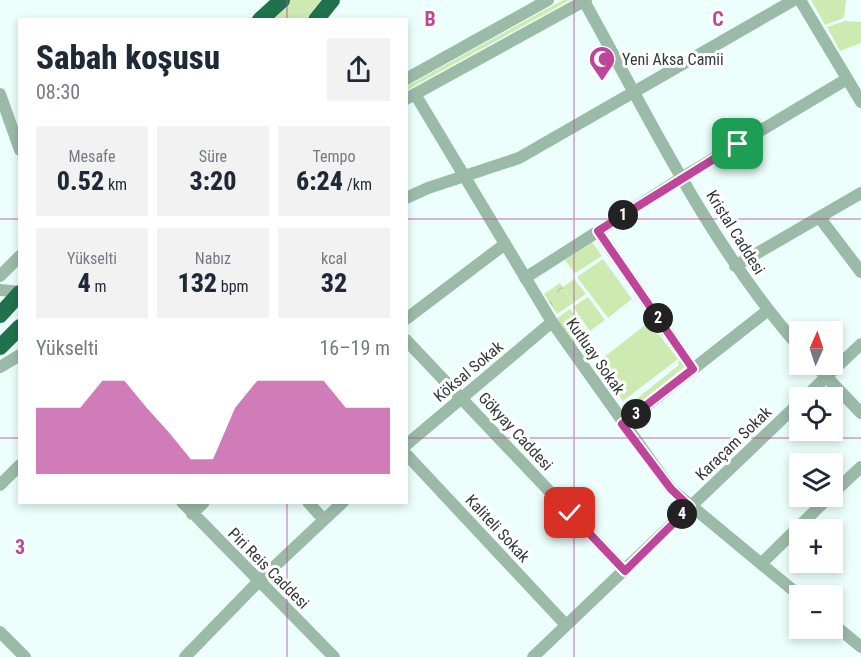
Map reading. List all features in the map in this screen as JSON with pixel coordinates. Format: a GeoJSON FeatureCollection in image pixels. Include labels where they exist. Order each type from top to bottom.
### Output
{"type":"FeatureCollection","features":[{"type":"Feature","properties":{"kind":"highway"},"geometry":{"type":"LineString","coordinates":[[262,18],[282,0]]}},
{"type":"Feature","properties":{"kind":"highway"},"geometry":{"type":"LineString","coordinates":[[318,18],[332,0]]}},
{"type":"Feature","properties":{"kind":"highway"},"geometry":{"type":"LineString","coordinates":[[0,315],[18,295]]}},
{"type":"Feature","properties":{"kind":"highway"},"geometry":{"type":"LineString","coordinates":[[0,346],[18,329]]}},
{"type":"Feature","properties":{"kind":"street"},"geometry":{"type":"LineString","coordinates":[[408,78],[548,0]]}},
{"type":"Feature","properties":{"kind":"street"},"geometry":{"type":"LineString","coordinates":[[408,197],[428,188],[519,158],[794,0]]}},
{"type":"Feature","properties":{"kind":"street"},"geometry":{"type":"LineString","coordinates":[[800,0],[861,102]]}},
{"type":"Feature","properties":{"kind":"street"},"geometry":{"type":"LineString","coordinates":[[411,96],[585,1]]}},
{"type":"Feature","properties":{"kind":"street","name":"Kristal Caddesi"},"geometry":{"type":"LineString","coordinates":[[585,1],[735,266],[767,311],[789,336]]}},
{"type":"Feature","properties":{"kind":"street"},"geometry":{"type":"LineString","coordinates":[[525,278],[683,177],[847,79]]}},
{"type":"Feature","properties":{"kind":"street"},"geometry":{"type":"LineString","coordinates":[[0,94],[18,144]]}},
{"type":"Feature","properties":{"kind":"street","name":"Kutluay Sokak"},"geometry":{"type":"LineString","coordinates":[[411,96],[465,177],[552,322],[622,424],[671,489],[789,587]]}},
{"type":"Feature","properties":{"kind":"street"},"geometry":{"type":"LineString","coordinates":[[735,266],[861,193]]}},
{"type":"Feature","properties":{"kind":"street"},"geometry":{"type":"LineString","coordinates":[[819,217],[861,272]]}},
{"type":"Feature","properties":{"kind":"street"},"geometry":{"type":"LineString","coordinates":[[598,231],[693,369]]}},
{"type":"Feature","properties":{"kind":"street"},"geometry":{"type":"LineString","coordinates":[[408,317],[505,244]]}},
{"type":"Feature","properties":{"kind":"street"},"geometry":{"type":"LineString","coordinates":[[0,276],[18,258]]}},
{"type":"Feature","properties":{"kind":"street"},"geometry":{"type":"LineString","coordinates":[[0,290],[18,293]]}},
{"type":"Feature","properties":{"kind":"street"},"geometry":{"type":"LineString","coordinates":[[622,424],[767,311]]}},
{"type":"Feature","properties":{"kind":"street","name":"Köksal Sokak"},"geometry":{"type":"LineString","coordinates":[[408,443],[552,322]]}},
{"type":"Feature","properties":{"kind":"street","name":"Gökyay Caddesi"},"geometry":{"type":"LineString","coordinates":[[408,342],[625,571]]}},
{"type":"Feature","properties":{"kind":"street"},"geometry":{"type":"LineString","coordinates":[[815,387],[861,344]]}},
{"type":"Feature","properties":{"kind":"street"},"geometry":{"type":"LineString","coordinates":[[0,367],[18,356]]}},
{"type":"Feature","properties":{"kind":"street"},"geometry":{"type":"LineString","coordinates":[[825,377],[861,413]]}},
{"type":"Feature","properties":{"kind":"street","name":"Karaçam Sokak"},"geometry":{"type":"LineString","coordinates":[[533,657],[789,412]]}},
{"type":"Feature","properties":{"kind":"street","name":"Kaliteli Sokak"},"geometry":{"type":"LineString","coordinates":[[408,456],[566,625]]}},
{"type":"Feature","properties":{"kind":"street"},"geometry":{"type":"LineString","coordinates":[[0,485],[18,467]]}},
{"type":"Feature","properties":{"kind":"street"},"geometry":{"type":"LineString","coordinates":[[843,484],[861,467]]}},
{"type":"Feature","properties":{"kind":"street","name":"Piri Reis Caddesi"},"geometry":{"type":"LineString","coordinates":[[184,504],[334,657]]}},
{"type":"Feature","properties":{"kind":"street"},"geometry":{"type":"LineString","coordinates":[[192,514],[202,504]]}},
{"type":"Feature","properties":{"kind":"street"},"geometry":{"type":"LineString","coordinates":[[310,504],[324,520]]}},
{"type":"Feature","properties":{"kind":"street"},"geometry":{"type":"LineString","coordinates":[[185,657],[259,581],[341,504]]}},
{"type":"Feature","properties":{"kind":"street"},"geometry":{"type":"LineString","coordinates":[[761,564],[819,507]]}},
{"type":"Feature","properties":{"kind":"street"},"geometry":{"type":"LineString","coordinates":[[0,632],[25,657]]}},
{"type":"Feature","properties":{"kind":"street"},"geometry":{"type":"LineString","coordinates":[[843,632],[861,647]]}},
{"type":"Feature","properties":{"kind":"green space"},"geometry":{"type":"Polygon","coordinates":[[[290,0],[321,0],[307,18],[271,18],[290,0]]]}},
{"type":"Feature","properties":{"kind":"green space"},"geometry":{"type":"Polygon","coordinates":[[[563,0],[570,0],[408,89],[408,85],[563,0]]]}},
{"type":"Feature","properties":{"kind":"green space"},"geometry":{"type":"Polygon","coordinates":[[[811,0],[846,0],[844,18],[825,25],[811,0]]]}},
{"type":"Feature","properties":{"kind":"green space"},"geometry":{"type":"Polygon","coordinates":[[[845,21],[861,22],[861,43],[840,51],[827,27],[845,21]]]}},
{"type":"Feature","properties":{"kind":"green space"},"geometry":{"type":"Polygon","coordinates":[[[592,242],[602,256],[575,273],[565,260],[592,242]]]}},
{"type":"Feature","properties":{"kind":"green space"},"geometry":{"type":"Polygon","coordinates":[[[603,259],[632,299],[608,318],[577,277],[603,259]]]}},
{"type":"Feature","properties":{"kind":"green space"},"geometry":{"type":"Polygon","coordinates":[[[574,279],[586,294],[573,303],[563,287],[574,279]]]}},
{"type":"Feature","properties":{"kind":"green space"},"geometry":{"type":"Polygon","coordinates":[[[560,283],[573,303],[557,314],[544,294],[560,283]]]}},
{"type":"Feature","properties":{"kind":"green space"},"geometry":{"type":"Polygon","coordinates":[[[588,297],[605,320],[590,331],[573,307],[588,297]]]}},
{"type":"Feature","properties":{"kind":"green space"},"geometry":{"type":"Polygon","coordinates":[[[570,309],[587,333],[572,345],[556,319],[570,309]]]}},
{"type":"Feature","properties":{"kind":"green space"},"geometry":{"type":"Polygon","coordinates":[[[649,322],[678,359],[623,401],[594,365],[649,322]]]}},
{"type":"Feature","properties":{"kind":"green space"},"geometry":{"type":"Polygon","coordinates":[[[681,360],[684,367],[633,408],[625,408],[679,365],[678,362],[681,360]]]}},
{"type":"Feature","properties":{"kind":"place","name":"Yeni Aksa Camii"},"geometry":{"type":"Point","coordinates":[602,82]}},
{"type":"Feature","properties":{"kind":"route"},"geometry":{"type":"LineString","coordinates":[[570,513],[625,571],[690,507],[671,489],[622,424],[693,369],[598,231],[738,144]]}}]}
